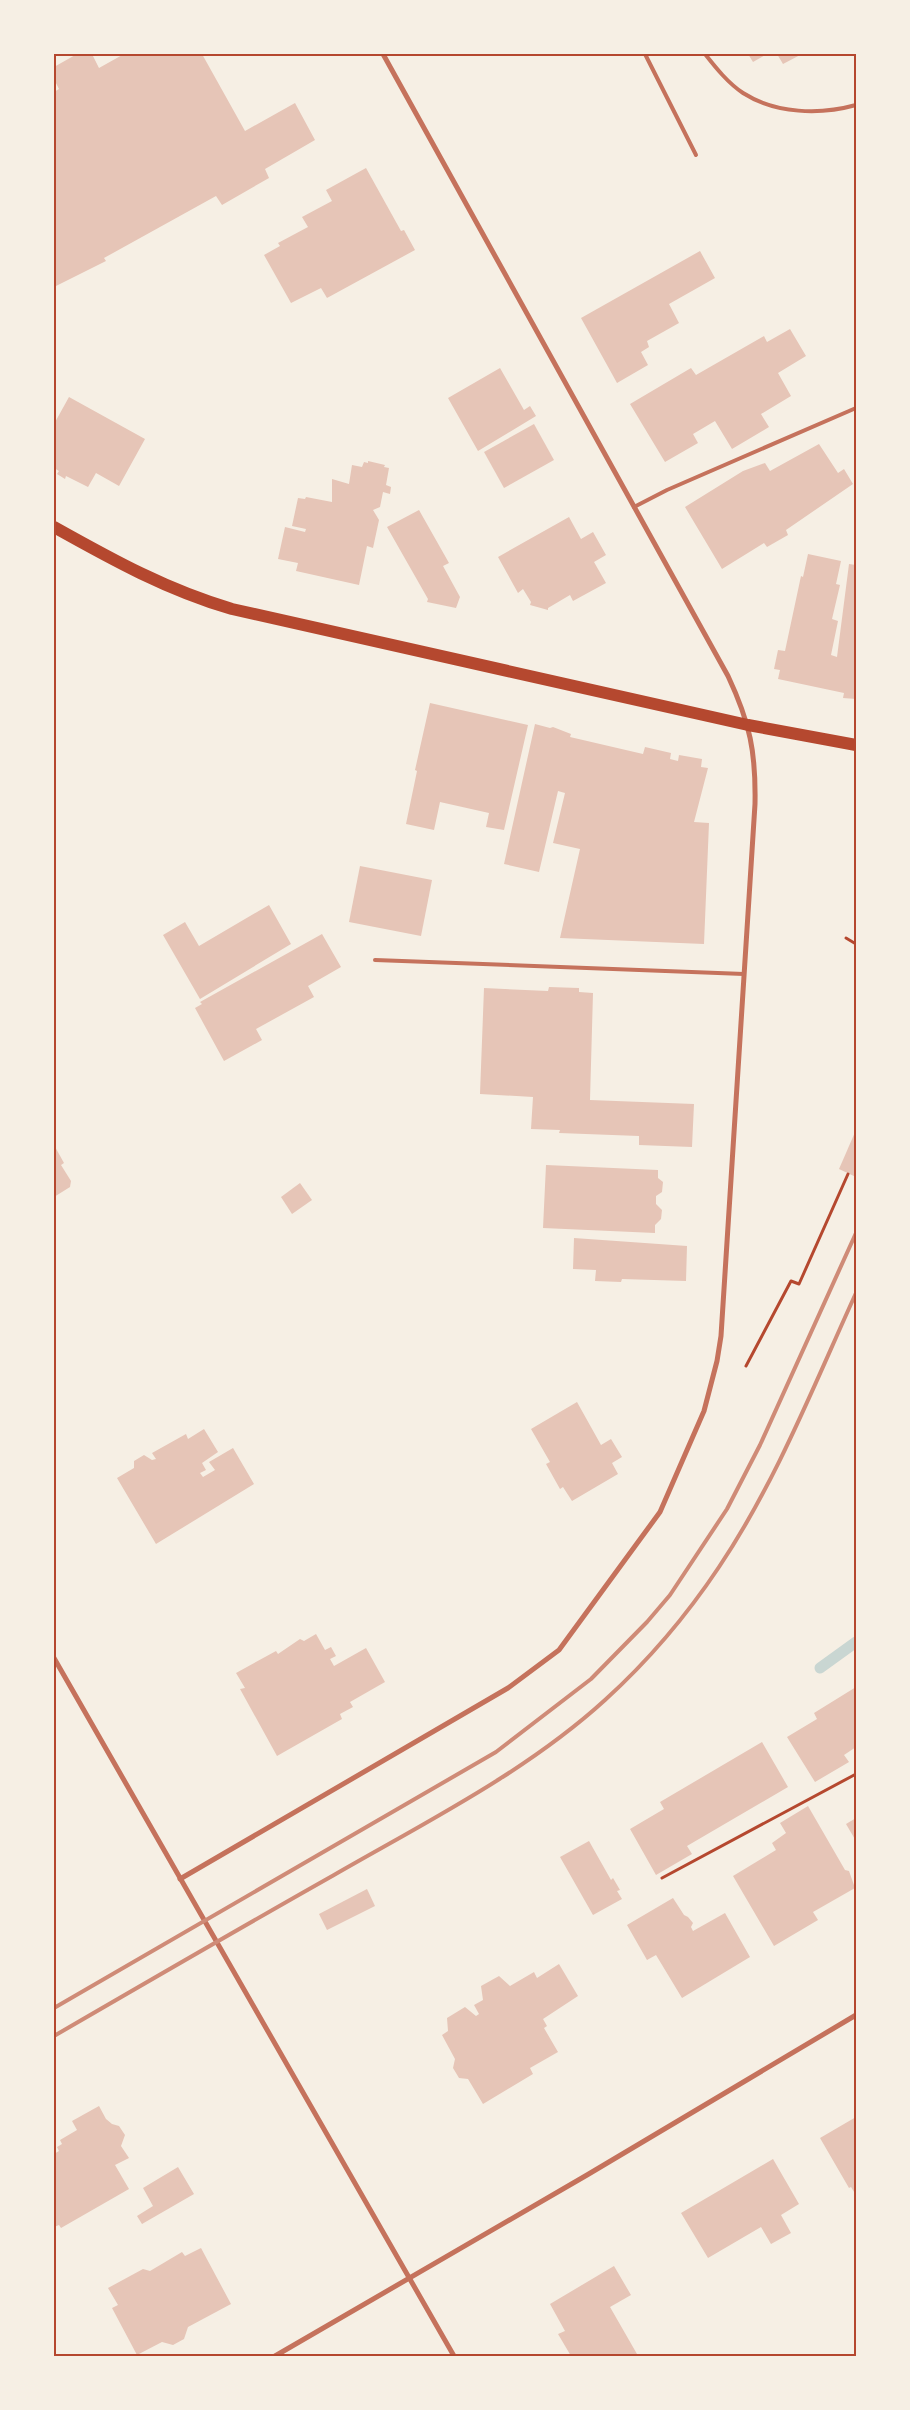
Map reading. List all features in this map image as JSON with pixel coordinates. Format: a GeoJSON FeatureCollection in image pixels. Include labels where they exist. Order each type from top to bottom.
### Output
{"type":"FeatureCollection","features":[{"type":"Feature","properties":{"kind":"main road"},"geometry":{"type":"LineString","coordinates":[[54,527],[134,572],[169,588],[232,609],[748,724],[856,745]]}},
{"type":"Feature","properties":{"kind":"street"},"geometry":{"type":"LineString","coordinates":[[180,1879],[508,1688],[559,1650],[660,1512],[704,1411],[717,1361],[720,1336],[755,804],[754,755],[748,724],[728,676],[383,54]]}},
{"type":"Feature","properties":{"kind":"street"},"geometry":{"type":"LineString","coordinates":[[54,1658],[454,2356]]}},
{"type":"Feature","properties":{"kind":"street"},"geometry":{"type":"LineString","coordinates":[[275,2356],[587,2175],[856,2014]]}},
{"type":"Feature","properties":{"kind":"lane"},"geometry":{"type":"LineString","coordinates":[[645,54],[696,156]]}},
{"type":"Feature","properties":{"kind":"lane"},"geometry":{"type":"LineString","coordinates":[[705,54],[719,72],[743,93],[771,105],[801,112],[834,111],[856,105]]}},
{"type":"Feature","properties":{"kind":"lane"},"geometry":{"type":"LineString","coordinates":[[634,507],[667,490],[856,408]]}},
{"type":"Feature","properties":{"kind":"lane"},"geometry":{"type":"LineString","coordinates":[[375,960],[744,974]]}},
{"type":"Feature","properties":{"kind":"path"},"geometry":{"type":"LineString","coordinates":[[846,938],[856,944]]}},
{"type":"Feature","properties":{"kind":"path"},"geometry":{"type":"LineString","coordinates":[[746,1366],[791,1281],[799,1284],[848,1174]]}},
{"type":"Feature","properties":{"kind":"path"},"geometry":{"type":"LineString","coordinates":[[662,1878],[856,1774]]}},
{"type":"Feature","properties":{"kind":"building"},"geometry":{"type":"Polygon","coordinates":[[[77,54],[92,54],[99,68],[124,54],[202,54],[245,131],[295,103],[315,140],[265,169],[269,178],[222,205],[216,196],[104,258],[106,261],[54,287],[54,92],[59,89],[54,79],[54,67],[77,54]]]}},
{"type":"Feature","properties":{"kind":"building"},"geometry":{"type":"Polygon","coordinates":[[[748,54],[767,54],[753,62],[748,54]]]}},
{"type":"Feature","properties":{"kind":"building"},"geometry":{"type":"Polygon","coordinates":[[[777,54],[802,54],[783,64],[777,54]]]}},
{"type":"Feature","properties":{"kind":"building"},"geometry":{"type":"Polygon","coordinates":[[[366,168],[401,231],[404,230],[415,250],[327,298],[321,288],[291,303],[264,255],[280,246],[278,243],[308,227],[302,217],[332,201],[326,190],[366,168]]]}},
{"type":"Feature","properties":{"kind":"building"},"geometry":{"type":"Polygon","coordinates":[[[700,251],[715,278],[669,304],[679,323],[647,341],[649,347],[641,352],[648,365],[617,383],[581,318],[700,251]]]}},
{"type":"Feature","properties":{"kind":"building"},"geometry":{"type":"Polygon","coordinates":[[[790,329],[806,356],[778,373],[791,396],[761,414],[769,427],[732,449],[715,421],[693,434],[698,443],[665,462],[630,404],[691,368],[696,375],[764,336],[767,342],[790,329]]]}},
{"type":"Feature","properties":{"kind":"building"},"geometry":{"type":"Polygon","coordinates":[[[500,368],[524,410],[530,406],[536,416],[478,451],[448,398],[500,368]]]}},
{"type":"Feature","properties":{"kind":"building"},"geometry":{"type":"Polygon","coordinates":[[[69,397],[145,439],[119,486],[96,473],[88,487],[66,476],[65,479],[57,474],[59,471],[54,468],[54,424],[69,397]]]}},
{"type":"Feature","properties":{"kind":"building"},"geometry":{"type":"Polygon","coordinates":[[[534,424],[554,460],[504,488],[484,452],[534,424]]]}},
{"type":"Feature","properties":{"kind":"building"},"geometry":{"type":"Polygon","coordinates":[[[819,444],[838,473],[844,469],[853,484],[786,530],[788,535],[767,547],[764,543],[722,569],[685,507],[743,471],[765,463],[770,471],[819,444]]]}},
{"type":"Feature","properties":{"kind":"building"},"geometry":{"type":"Polygon","coordinates":[[[368,461],[385,465],[384,467],[389,468],[386,485],[391,487],[390,494],[383,492],[380,507],[373,510],[379,520],[373,548],[367,546],[359,585],[296,571],[298,563],[278,559],[285,527],[305,532],[306,529],[292,526],[298,498],[305,499],[306,497],[332,502],[332,479],[349,484],[352,465],[362,467],[364,462],[368,463],[368,461]]]}},
{"type":"Feature","properties":{"kind":"building"},"geometry":{"type":"Polygon","coordinates":[[[419,510],[449,563],[443,566],[460,597],[456,608],[427,602],[428,599],[387,527],[419,510]]]}},
{"type":"Feature","properties":{"kind":"building"},"geometry":{"type":"Polygon","coordinates":[[[569,517],[581,539],[593,532],[606,555],[594,562],[606,583],[573,601],[570,595],[548,608],[548,610],[530,605],[531,602],[523,589],[518,593],[498,557],[569,517]]]}},
{"type":"Feature","properties":{"kind":"building"},"geometry":{"type":"Polygon","coordinates":[[[808,554],[841,561],[836,584],[840,585],[832,619],[838,621],[831,655],[837,657],[849,564],[856,565],[856,699],[843,698],[844,693],[778,679],[780,670],[774,669],[778,650],[785,651],[801,576],[803,577],[808,554]]]}},
{"type":"Feature","properties":{"kind":"building"},"geometry":{"type":"Polygon","coordinates":[[[430,703],[528,725],[504,830],[486,827],[489,813],[440,802],[434,830],[406,824],[417,771],[415,770],[430,703]]]}},
{"type":"Feature","properties":{"kind":"building"},"geometry":{"type":"Polygon","coordinates":[[[535,724],[553,727],[571,734],[570,737],[643,754],[645,747],[671,753],[670,759],[678,761],[679,755],[702,759],[701,767],[708,768],[694,822],[709,823],[704,944],[560,938],[580,849],[553,843],[565,793],[558,791],[539,872],[504,864],[535,724]]]}},
{"type":"Feature","properties":{"kind":"building"},"geometry":{"type":"Polygon","coordinates":[[[360,866],[432,880],[421,936],[349,922],[360,866]]]}},
{"type":"Feature","properties":{"kind":"building"},"geometry":{"type":"Polygon","coordinates":[[[269,905],[291,944],[200,999],[163,935],[185,922],[199,946],[269,905]]]}},
{"type":"Feature","properties":{"kind":"building"},"geometry":{"type":"Polygon","coordinates":[[[322,934],[341,967],[308,986],[314,997],[256,1029],[262,1040],[224,1061],[195,1008],[202,1004],[200,1002],[322,934]]]}},
{"type":"Feature","properties":{"kind":"building"},"geometry":{"type":"Polygon","coordinates":[[[549,987],[579,988],[579,992],[593,993],[590,1100],[694,1104],[692,1147],[639,1145],[639,1136],[559,1133],[560,1130],[531,1129],[533,1097],[480,1094],[484,988],[548,991],[549,987]]]}},
{"type":"Feature","properties":{"kind":"building"},"geometry":{"type":"Polygon","coordinates":[[[856,1130],[856,1177],[839,1169],[856,1130]]]}},
{"type":"Feature","properties":{"kind":"building"},"geometry":{"type":"Polygon","coordinates":[[[54,1145],[64,1163],[61,1165],[71,1181],[70,1187],[54,1197],[54,1145]]]}},
{"type":"Feature","properties":{"kind":"building"},"geometry":{"type":"Polygon","coordinates":[[[546,1165],[658,1170],[658,1178],[663,1182],[662,1192],[656,1196],[656,1204],[662,1210],[661,1219],[655,1225],[655,1233],[543,1228],[546,1165]]]}},
{"type":"Feature","properties":{"kind":"building"},"geometry":{"type":"Polygon","coordinates":[[[300,1183],[312,1200],[292,1214],[281,1197],[300,1183]]]}},
{"type":"Feature","properties":{"kind":"building"},"geometry":{"type":"Polygon","coordinates":[[[574,1238],[687,1246],[686,1281],[622,1279],[621,1282],[595,1281],[596,1270],[573,1269],[574,1238]]]}},
{"type":"Feature","properties":{"kind":"building"},"geometry":{"type":"Polygon","coordinates":[[[577,1402],[601,1445],[611,1439],[622,1457],[612,1463],[618,1474],[572,1501],[563,1487],[560,1489],[546,1464],[550,1462],[531,1429],[577,1402]]]}},
{"type":"Feature","properties":{"kind":"building"},"geometry":{"type":"Polygon","coordinates":[[[204,1429],[218,1452],[202,1463],[206,1470],[200,1473],[203,1477],[215,1470],[209,1462],[233,1448],[254,1484],[156,1544],[117,1478],[134,1468],[134,1461],[144,1455],[152,1460],[156,1459],[152,1453],[186,1434],[188,1439],[204,1429]]]}},
{"type":"Feature","properties":{"kind":"building"},"geometry":{"type":"Polygon","coordinates":[[[316,1634],[325,1650],[331,1647],[336,1656],[330,1659],[334,1666],[366,1648],[385,1682],[350,1702],[353,1707],[340,1714],[342,1719],[277,1756],[240,1689],[245,1688],[236,1673],[276,1651],[278,1654],[300,1639],[304,1641],[316,1634]]]}},
{"type":"Feature","properties":{"kind":"building"},"geometry":{"type":"Polygon","coordinates":[[[856,1687],[856,1747],[844,1755],[849,1762],[815,1782],[787,1737],[817,1719],[814,1713],[856,1687]]]}},
{"type":"Feature","properties":{"kind":"building"},"geometry":{"type":"Polygon","coordinates":[[[762,1742],[788,1787],[687,1846],[692,1854],[656,1875],[630,1829],[664,1809],[660,1802],[762,1742]]]}},
{"type":"Feature","properties":{"kind":"building"},"geometry":{"type":"Polygon","coordinates":[[[808,1806],[845,1870],[849,1871],[855,1888],[813,1912],[818,1920],[774,1946],[733,1876],[776,1850],[772,1843],[786,1833],[780,1823],[808,1806]]]}},
{"type":"Feature","properties":{"kind":"building"},"geometry":{"type":"Polygon","coordinates":[[[856,1818],[856,1841],[846,1824],[856,1818]]]}},
{"type":"Feature","properties":{"kind":"building"},"geometry":{"type":"Polygon","coordinates":[[[589,1841],[611,1880],[613,1878],[620,1890],[617,1891],[622,1899],[593,1915],[560,1857],[589,1841]]]}},
{"type":"Feature","properties":{"kind":"building"},"geometry":{"type":"Polygon","coordinates":[[[367,1889],[375,1906],[327,1930],[319,1914],[367,1889]]]}},
{"type":"Feature","properties":{"kind":"building"},"geometry":{"type":"Polygon","coordinates":[[[673,1898],[684,1915],[693,1923],[691,1927],[693,1931],[725,1913],[750,1957],[682,1998],[656,1955],[647,1960],[627,1925],[673,1898]]]}},
{"type":"Feature","properties":{"kind":"building"},"geometry":{"type":"Polygon","coordinates":[[[559,1964],[578,1996],[543,2019],[547,2026],[544,2028],[558,2052],[530,2068],[533,2074],[483,2104],[468,2079],[459,2078],[453,2068],[455,2059],[442,2035],[448,2031],[447,2018],[465,2007],[476,2016],[479,2014],[474,2005],[483,2000],[481,1986],[499,1976],[510,1986],[534,1972],[537,1978],[559,1964]]]}},
{"type":"Feature","properties":{"kind":"building"},"geometry":{"type":"Polygon","coordinates":[[[99,2106],[106,2119],[112,2124],[119,2126],[125,2135],[121,2146],[129,2158],[115,2165],[129,2189],[61,2228],[59,2225],[54,2227],[54,2154],[59,2151],[57,2147],[62,2144],[60,2140],[77,2130],[72,2121],[99,2106]]]}},
{"type":"Feature","properties":{"kind":"building"},"geometry":{"type":"Polygon","coordinates":[[[856,2117],[856,2195],[851,2187],[849,2188],[820,2138],[856,2117]]]}},
{"type":"Feature","properties":{"kind":"building"},"geometry":{"type":"Polygon","coordinates":[[[773,2159],[799,2204],[781,2215],[791,2233],[771,2244],[761,2227],[708,2258],[681,2213],[773,2159]]]}},
{"type":"Feature","properties":{"kind":"building"},"geometry":{"type":"Polygon","coordinates":[[[178,2167],[194,2194],[142,2224],[137,2216],[153,2206],[143,2188],[178,2167]]]}},
{"type":"Feature","properties":{"kind":"building"},"geometry":{"type":"Polygon","coordinates":[[[201,2248],[231,2304],[188,2327],[184,2339],[173,2345],[162,2342],[137,2355],[112,2308],[118,2305],[108,2288],[143,2269],[150,2271],[182,2252],[185,2256],[201,2248]]]}},
{"type":"Feature","properties":{"kind":"building"},"geometry":{"type":"Polygon","coordinates":[[[614,2266],[631,2295],[610,2307],[637,2354],[632,2356],[571,2356],[558,2334],[565,2331],[550,2304],[614,2266]]]}},
{"type":"Feature","properties":{"kind":"waterway"},"geometry":{"type":"LineString","coordinates":[[820,1668],[856,1642]]}},
{"type":"Feature","properties":{"kind":"railway"},"geometry":{"type":"LineString","coordinates":[[54,2008],[496,1752],[591,1679],[647,1622],[670,1595],[727,1509],[760,1445],[856,1233]]}},
{"type":"Feature","properties":{"kind":"railway"},"geometry":{"type":"LineString","coordinates":[[54,2036],[474,1795],[542,1750],[605,1700],[652,1653],[680,1620],[707,1585],[740,1535],[793,1433],[856,1293]]}}]}
